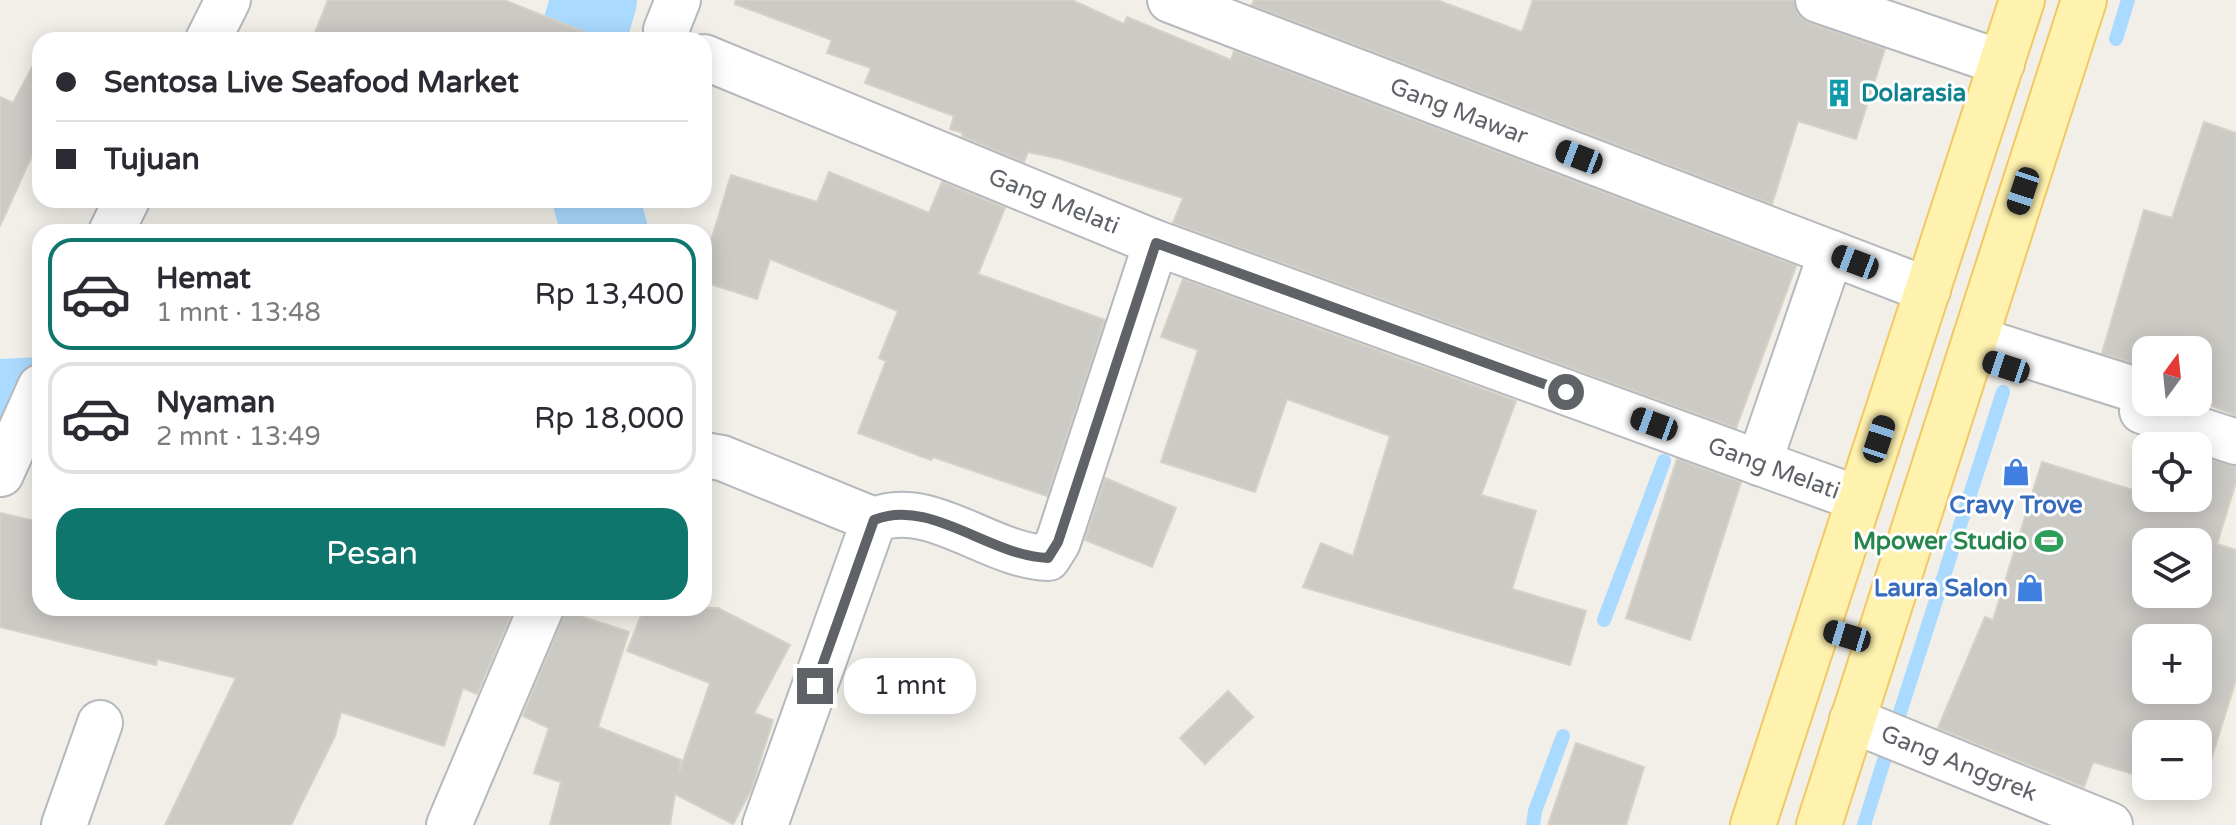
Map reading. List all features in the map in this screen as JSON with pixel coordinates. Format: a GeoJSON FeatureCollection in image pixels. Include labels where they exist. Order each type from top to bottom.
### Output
{"type":"FeatureCollection","features":[{"type":"Feature","properties":{"kind":"main road"},"geometry":{"type":"LineString","coordinates":[[1753,825],[2022,0]]}},
{"type":"Feature","properties":{"kind":"main road"},"geometry":{"type":"LineString","coordinates":[[1819,825],[1877,645],[1984,354],[2084,0]]}},
{"type":"Feature","properties":{"kind":"main road"},"geometry":{"type":"LineString","coordinates":[[1817,627],[1877,645]]}},
{"type":"Feature","properties":{"kind":"street"},"geometry":{"type":"LineString","coordinates":[[212,32],[228,0]]}},
{"type":"Feature","properties":{"kind":"street"},"geometry":{"type":"LineString","coordinates":[[667,32],[678,0]]}},
{"type":"Feature","properties":{"kind":"street","name":"Gang Mawar"},"geometry":{"type":"LineString","coordinates":[[1170,0],[1928,290]]}},
{"type":"Feature","properties":{"kind":"street"},"geometry":{"type":"LineString","coordinates":[[1818,0],[2002,63]]}},
{"type":"Feature","properties":{"kind":"street","name":"Gang Melati"},"geometry":{"type":"LineString","coordinates":[[712,60],[1156,243],[1859,499]]}},
{"type":"Feature","properties":{"kind":"street"},"geometry":{"type":"LineString","coordinates":[[712,456],[874,520],[894,512],[922,515],[1026,557],[1048,558],[1058,542],[1156,243]]}},
{"type":"Feature","properties":{"kind":"street"},"geometry":{"type":"LineString","coordinates":[[1759,463],[1831,253]]}},
{"type":"Feature","properties":{"kind":"street"},"geometry":{"type":"LineString","coordinates":[[1984,354],[2132,395]]}},
{"type":"Feature","properties":{"kind":"street"},"geometry":{"type":"LineString","coordinates":[[1,474],[32,404]]}},
{"type":"Feature","properties":{"kind":"street"},"geometry":{"type":"LineString","coordinates":[[2200,416],[2235,428]]}},
{"type":"Feature","properties":{"kind":"street"},"geometry":{"type":"LineString","coordinates":[[765,825],[874,520]]}},
{"type":"Feature","properties":{"kind":"street"},"geometry":{"type":"LineString","coordinates":[[449,825],[538,616]]}},
{"type":"Feature","properties":{"kind":"street","name":"Gang Anggrek"},"geometry":{"type":"LineString","coordinates":[[1852,720],[2110,825]]}},
{"type":"Feature","properties":{"kind":"street"},"geometry":{"type":"LineString","coordinates":[[64,825],[100,723]]}},
{"type":"Feature","properties":{"kind":"building"},"geometry":{"type":"Polygon","coordinates":[[[328,0],[504,0],[584,32],[315,32],[328,0]]]}},
{"type":"Feature","properties":{"kind":"building"},"geometry":{"type":"Polygon","coordinates":[[[736,0],[1072,0],[1124,24],[1127,17],[1231,60],[1234,51],[1796,266],[1736,428],[1173,223],[1183,198],[1061,159],[1028,152],[1024,162],[962,136],[963,133],[950,129],[954,116],[865,83],[871,68],[827,53],[832,40],[735,4],[736,0]]]}},
{"type":"Feature","properties":{"kind":"building"},"geometry":{"type":"Polygon","coordinates":[[[1254,0],[1437,0],[1522,32],[1533,0],[1794,0],[1799,16],[1809,23],[1885,49],[1856,139],[1798,121],[1772,204],[1252,5],[1254,0]]]}},
{"type":"Feature","properties":{"kind":"building"},"geometry":{"type":"Polygon","coordinates":[[[32,67],[32,156],[0,226],[0,97],[13,103],[32,67]]]}},
{"type":"Feature","properties":{"kind":"building"},"geometry":{"type":"Polygon","coordinates":[[[2204,122],[2236,133],[2236,416],[2212,406],[2212,336],[2132,336],[2132,363],[2102,353],[2144,210],[2172,218],[2204,122]]]}},
{"type":"Feature","properties":{"kind":"building"},"geometry":{"type":"Polygon","coordinates":[[[829,172],[929,213],[942,182],[1005,208],[978,274],[1105,320],[1047,496],[933,457],[931,460],[858,433],[886,361],[879,358],[898,311],[770,259],[757,299],[712,285],[712,238],[731,175],[817,202],[829,172]]]}},
{"type":"Feature","properties":{"kind":"building"},"geometry":{"type":"Polygon","coordinates":[[[1183,279],[1516,401],[1481,495],[1536,511],[1512,589],[1586,611],[1570,665],[1303,587],[1321,543],[1353,556],[1390,436],[1287,399],[1255,492],[1161,462],[1198,350],[1161,337],[1183,279]]]}},
{"type":"Feature","properties":{"kind":"building"},"geometry":{"type":"Polygon","coordinates":[[[1677,459],[1741,482],[1690,640],[1626,618],[1677,459]]]}},
{"type":"Feature","properties":{"kind":"building"},"geometry":{"type":"Polygon","coordinates":[[[2212,460],[2236,466],[2236,482],[2217,544],[2236,550],[2236,680],[2212,757],[2212,720],[2132,720],[2132,774],[2093,762],[2084,787],[1938,728],[1985,617],[1993,620],[2042,462],[2132,490],[2132,512],[2212,512],[2212,460]]]}},
{"type":"Feature","properties":{"kind":"building"},"geometry":{"type":"Polygon","coordinates":[[[1105,478],[1176,508],[1152,567],[1085,540],[1105,478]]]}},
{"type":"Feature","properties":{"kind":"building"},"geometry":{"type":"Polygon","coordinates":[[[0,513],[32,520],[32,616],[511,616],[477,694],[463,688],[444,746],[341,712],[335,736],[291,825],[165,825],[236,678],[157,659],[156,665],[0,627],[0,513]]]}},
{"type":"Feature","properties":{"kind":"building"},"geometry":{"type":"Polygon","coordinates":[[[712,608],[718,608],[790,645],[754,713],[773,720],[751,790],[733,824],[675,794],[670,825],[550,825],[561,782],[534,773],[549,728],[523,716],[563,616],[580,616],[629,632],[598,727],[681,760],[679,773],[710,683],[627,651],[641,616],[712,616],[712,608]]]}},
{"type":"Feature","properties":{"kind":"building"},"geometry":{"type":"Polygon","coordinates":[[[1228,691],[1253,717],[1205,764],[1180,738],[1228,691]]]}},
{"type":"Feature","properties":{"kind":"building"},"geometry":{"type":"Polygon","coordinates":[[[1576,743],[1644,767],[1626,825],[1548,825],[1576,743]]]}},
{"type":"Feature","properties":{"kind":"waterway"},"geometry":{"type":"LineString","coordinates":[[584,32],[594,0]]}},
{"type":"Feature","properties":{"kind":"waterway"},"geometry":{"type":"LineString","coordinates":[[2116,39],[2128,0]]}},
{"type":"Feature","properties":{"kind":"waterway"},"geometry":{"type":"LineString","coordinates":[[598,208],[603,224]]}},
{"type":"Feature","properties":{"kind":"waterway"},"geometry":{"type":"LineString","coordinates":[[1896,725],[2003,392]]}},
{"type":"Feature","properties":{"kind":"waterway"},"geometry":{"type":"LineString","coordinates":[[0,402],[32,400]]}},
{"type":"Feature","properties":{"kind":"waterway"},"geometry":{"type":"LineString","coordinates":[[1604,620],[1664,461]]}},
{"type":"Feature","properties":{"kind":"waterway"},"geometry":{"type":"LineString","coordinates":[[1533,825],[1535,811],[1563,736]]}},
{"type":"Feature","properties":{"kind":"waterway"},"geometry":{"type":"LineString","coordinates":[[1864,825],[1886,754]]}},
{"type":"Feature","properties":{"kind":"place","name":"Dolarasia"},"geometry":{"type":"Point","coordinates":[1839,93]}},
{"type":"Feature","properties":{"kind":"place","name":"Cravy Trove"},"geometry":{"type":"Point","coordinates":[2016,472]}},
{"type":"Feature","properties":{"kind":"place","name":"Mpower Studio"},"geometry":{"type":"Point","coordinates":[2049,541]}},
{"type":"Feature","properties":{"kind":"place","name":"Laura Salon"},"geometry":{"type":"Point","coordinates":[2030,588]}},
{"type":"Feature","properties":{"kind":"route"},"geometry":{"type":"LineString","coordinates":[[815,686],[874,520],[894,512],[922,515],[1026,557],[1048,558],[1058,542],[1156,243],[1566,392]]}}]}
